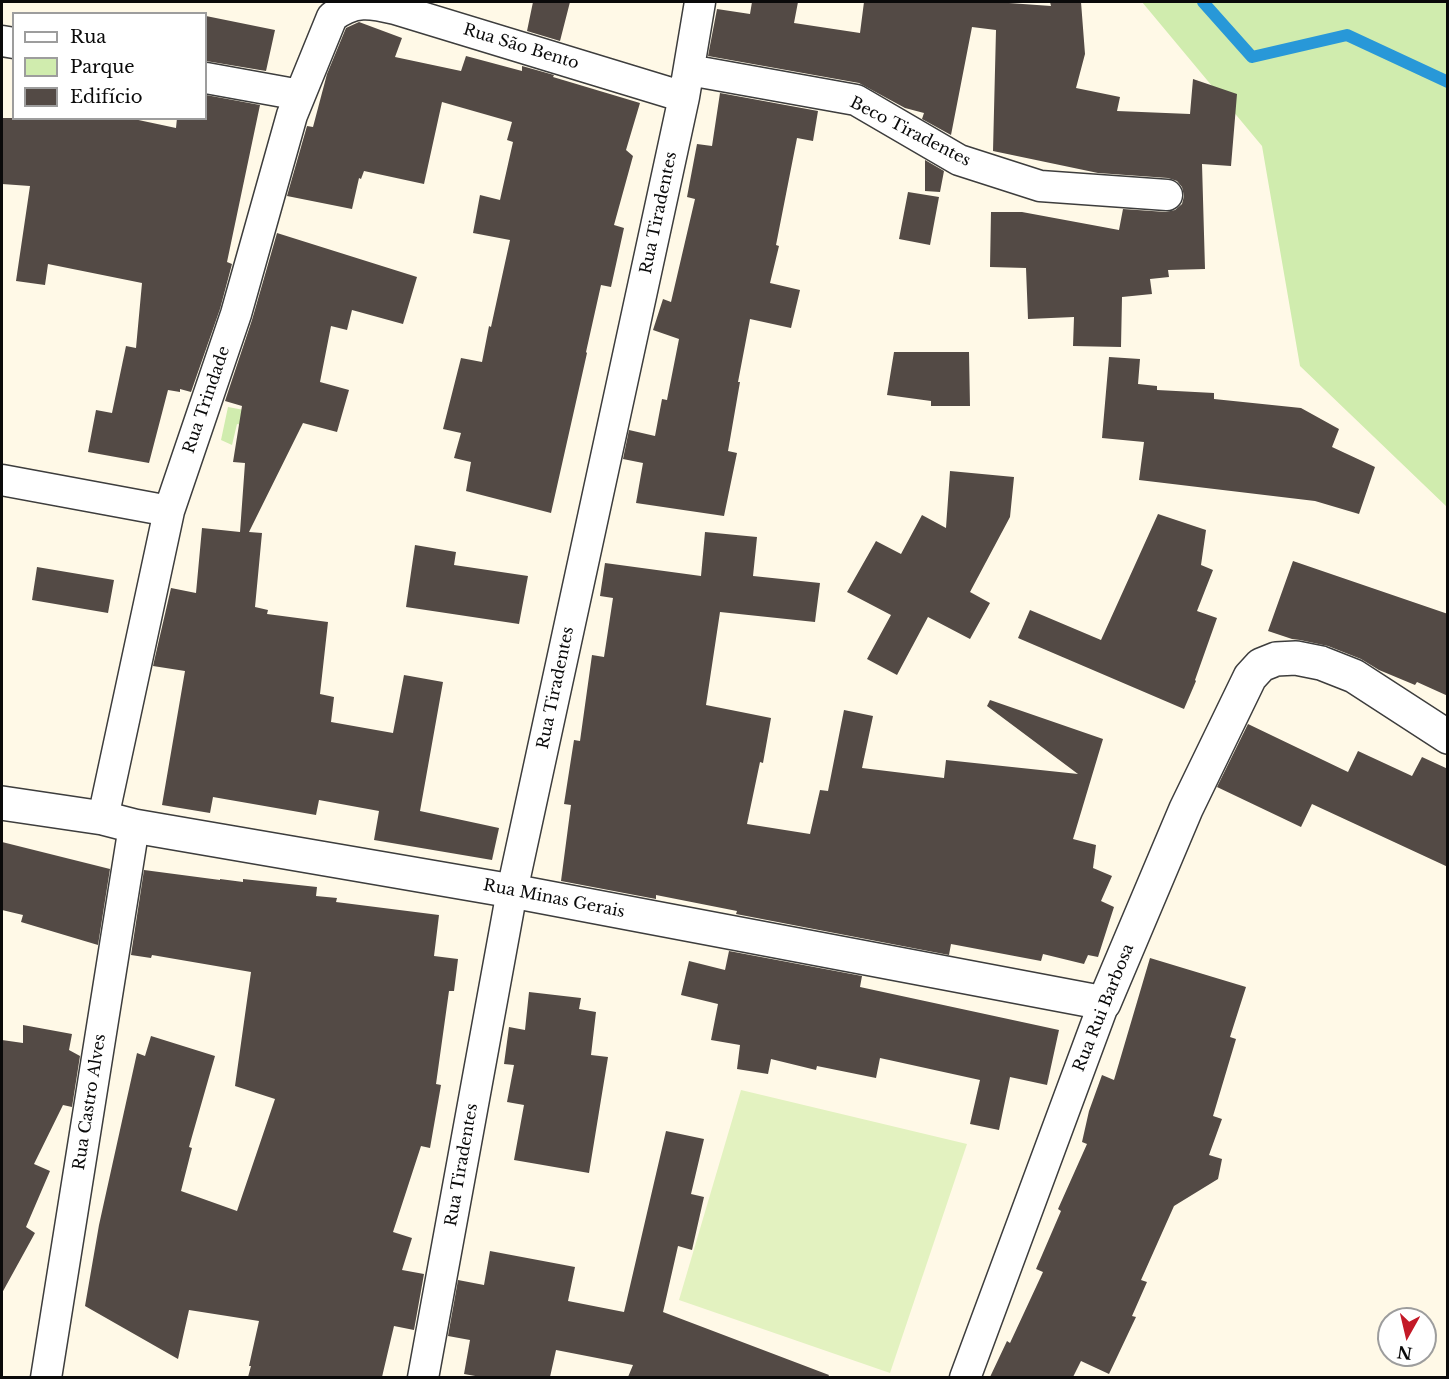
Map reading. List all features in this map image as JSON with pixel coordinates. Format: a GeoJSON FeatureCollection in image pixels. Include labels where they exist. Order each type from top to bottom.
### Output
{"type":"FeatureCollection","features":[{"type":"Feature","properties":{"kind":"street","name":"Rua Tiradentes"},"geometry":{"type":"LineString","coordinates":[[423,1377],[512,891],[687,83],[700,2]]}},
{"type":"Feature","properties":{"kind":"street","name":"Rua São Bento"},"geometry":{"type":"LineString","coordinates":[[357,4],[373,4],[396,9],[687,83]]}},
{"type":"Feature","properties":{"kind":"street","name":"Rua Trindade"},"geometry":{"type":"LineString","coordinates":[[118,822],[169,511],[236,314],[292,115],[332,17],[342,9],[357,4]]}},
{"type":"Feature","properties":{"kind":"street"},"geometry":{"type":"LineString","coordinates":[[207,78],[300,95]]}},
{"type":"Feature","properties":{"kind":"street","name":"Beco Tiradentes"},"geometry":{"type":"LineString","coordinates":[[687,83],[856,100],[959,160],[1041,186],[1167,195]]}},
{"type":"Feature","properties":{"kind":"street"},"geometry":{"type":"LineString","coordinates":[[2,480],[169,511]]}},
{"type":"Feature","properties":{"kind":"street","name":"Rua Rui Barbosa"},"geometry":{"type":"LineString","coordinates":[[965,1377],[1104,1004],[1186,809],[1250,677],[1260,665],[1276,659],[1296,658],[1321,663],[1354,676],[1448,737]]}},
{"type":"Feature","properties":{"kind":"street","name":"Rua Minas Gerais"},"geometry":{"type":"LineString","coordinates":[[2,803],[512,891],[1104,1004]]}},
{"type":"Feature","properties":{"kind":"street","name":"Rua Castro Alves"},"geometry":{"type":"LineString","coordinates":[[46,1377],[118,822]]}},
{"type":"Feature","properties":{"kind":"green space"},"geometry":{"type":"Polygon","coordinates":[[[1142,2],[1447,2],[1447,507],[1300,366],[1262,146],[1142,2]]]}},
{"type":"Feature","properties":{"kind":"green space"},"geometry":{"type":"Polygon","coordinates":[[[228,407],[292,419],[253,428],[237,424],[232,445],[221,440],[228,407]]]}},
{"type":"Feature","properties":{"kind":"green space"},"geometry":{"type":"Polygon","coordinates":[[[741,1090],[967,1144],[890,1373],[679,1300],[741,1090]]]}},
{"type":"Feature","properties":{"kind":"building"},"geometry":{"type":"Polygon","coordinates":[[[533,2],[570,2],[560,41],[527,31],[533,2]]]}},
{"type":"Feature","properties":{"kind":"building"},"geometry":{"type":"Polygon","coordinates":[[[752,2],[798,2],[794,23],[860,33],[864,2],[995,2],[1051,6],[1050,2],[1081,2],[1085,54],[1076,88],[1120,97],[1117,111],[1190,114],[1193,79],[1237,94],[1231,166],[1202,164],[1205,269],[1168,270],[1169,277],[1150,279],[1152,294],[1122,297],[1121,347],[1073,346],[1074,317],[1028,319],[1026,268],[990,267],[991,212],[1022,212],[1119,230],[1123,209],[1166,212],[1175,210],[1182,204],[1184,196],[1182,187],[1177,181],[1168,178],[1098,173],[993,151],[996,30],[972,27],[951,135],[922,119],[924,113],[905,108],[859,83],[708,56],[717,9],[750,14],[752,2]]]}},
{"type":"Feature","properties":{"kind":"building"},"geometry":{"type":"Polygon","coordinates":[[[207,16],[275,30],[266,71],[207,61],[207,16]]]}},
{"type":"Feature","properties":{"kind":"building"},"geometry":{"type":"Polygon","coordinates":[[[359,22],[402,38],[395,57],[461,71],[466,56],[522,71],[522,66],[640,103],[626,150],[633,156],[614,225],[624,228],[611,287],[601,285],[551,513],[466,491],[471,462],[454,458],[461,433],[443,429],[461,358],[482,362],[489,326],[491,327],[510,240],[473,233],[480,195],[500,200],[513,142],[507,140],[512,122],[442,102],[424,184],[364,171],[361,179],[359,178],[352,209],[287,196],[307,126],[313,127],[327,74],[346,28],[359,22]]]}},
{"type":"Feature","properties":{"kind":"building"},"geometry":{"type":"Polygon","coordinates":[[[720,93],[818,111],[813,141],[797,138],[776,245],[779,246],[770,283],[800,290],[791,328],[750,319],[728,451],[737,453],[724,516],[636,503],[643,463],[623,459],[629,430],[655,436],[662,399],[667,400],[679,339],[653,330],[663,299],[671,302],[695,199],[687,197],[697,144],[712,146],[720,93]]]}},
{"type":"Feature","properties":{"kind":"building"},"geometry":{"type":"Polygon","coordinates":[[[207,95],[260,105],[227,262],[232,264],[220,309],[191,392],[180,389],[180,392],[168,390],[149,463],[88,452],[96,410],[112,413],[126,346],[136,348],[142,283],[48,264],[45,285],[16,281],[30,186],[2,184],[2,118],[12,118],[12,120],[138,120],[176,128],[177,120],[207,120],[207,95]]]}},
{"type":"Feature","properties":{"kind":"building"},"geometry":{"type":"Polygon","coordinates":[[[925,160],[944,171],[940,192],[925,191],[925,160]]]}},
{"type":"Feature","properties":{"kind":"building"},"geometry":{"type":"Polygon","coordinates":[[[908,192],[939,197],[930,245],[899,239],[908,192]]]}},
{"type":"Feature","properties":{"kind":"building"},"geometry":{"type":"Polygon","coordinates":[[[277,233],[417,277],[403,324],[352,310],[347,330],[331,326],[320,382],[349,390],[337,432],[303,423],[249,532],[262,533],[255,607],[268,610],[267,614],[328,622],[320,694],[334,697],[331,722],[393,733],[404,675],[443,682],[420,811],[499,828],[492,860],[374,840],[379,811],[319,800],[316,815],[213,797],[210,813],[162,805],[185,671],[153,666],[171,588],[196,593],[202,528],[240,532],[245,463],[233,462],[242,406],[225,401],[252,320],[277,233]]]}},
{"type":"Feature","properties":{"kind":"building"},"geometry":{"type":"Polygon","coordinates":[[[894,352],[969,352],[970,406],[931,406],[931,401],[887,395],[894,352]]]}},
{"type":"Feature","properties":{"kind":"building"},"geometry":{"type":"Polygon","coordinates":[[[1109,357],[1140,359],[1138,384],[1157,386],[1157,390],[1214,393],[1214,399],[1301,408],[1339,429],[1332,447],[1375,467],[1359,514],[1315,501],[1139,480],[1144,442],[1102,438],[1109,357]]]}},
{"type":"Feature","properties":{"kind":"building"},"geometry":{"type":"Polygon","coordinates":[[[950,471],[1014,477],[1010,517],[970,592],[990,603],[970,639],[928,617],[897,675],[867,659],[891,615],[847,592],[876,541],[901,554],[922,515],[946,528],[950,471]]]}},
{"type":"Feature","properties":{"kind":"building"},"geometry":{"type":"Polygon","coordinates":[[[1158,514],[1206,530],[1201,565],[1213,570],[1197,611],[1217,618],[1184,709],[1018,638],[1030,610],[1101,640],[1158,514]]]}},
{"type":"Feature","properties":{"kind":"building"},"geometry":{"type":"Polygon","coordinates":[[[705,532],[757,537],[753,576],[820,583],[815,622],[720,612],[706,705],[771,718],[763,763],[760,762],[747,824],[810,834],[820,790],[828,791],[844,710],[873,716],[862,768],[944,778],[946,760],[1078,774],[987,706],[990,700],[1103,739],[1073,839],[1096,845],[1093,868],[1112,876],[1101,901],[1114,907],[1098,957],[1088,955],[1084,964],[1043,954],[1041,961],[951,944],[949,955],[736,914],[737,911],[656,895],[656,899],[561,881],[571,805],[564,804],[574,740],[580,741],[592,655],[604,657],[613,598],[600,596],[605,563],[701,576],[705,532]]]}},
{"type":"Feature","properties":{"kind":"building"},"geometry":{"type":"Polygon","coordinates":[[[415,545],[456,552],[454,565],[528,576],[519,624],[406,607],[415,545]]]}},
{"type":"Feature","properties":{"kind":"building"},"geometry":{"type":"Polygon","coordinates":[[[1293,561],[1448,614],[1448,696],[1417,682],[1415,685],[1379,670],[1361,659],[1328,646],[1292,639],[1268,631],[1293,561]]]}},
{"type":"Feature","properties":{"kind":"building"},"geometry":{"type":"Polygon","coordinates":[[[37,567],[114,580],[108,613],[32,600],[37,567]]]}},
{"type":"Feature","properties":{"kind":"building"},"geometry":{"type":"Polygon","coordinates":[[[1248,724],[1348,772],[1358,751],[1412,776],[1422,757],[1448,769],[1448,867],[1312,804],[1301,827],[1217,787],[1248,724]]]}},
{"type":"Feature","properties":{"kind":"building"},"geometry":{"type":"Polygon","coordinates":[[[2,842],[110,869],[98,945],[21,922],[23,915],[2,910],[2,842]]]}},
{"type":"Feature","properties":{"kind":"building"},"geometry":{"type":"Polygon","coordinates":[[[144,870],[220,880],[243,882],[243,879],[317,887],[316,896],[337,898],[336,902],[439,915],[434,956],[458,959],[454,991],[449,991],[436,1084],[441,1085],[430,1148],[421,1146],[393,1232],[412,1238],[402,1270],[424,1274],[414,1330],[394,1326],[382,1377],[248,1377],[259,1321],[189,1310],[178,1359],[85,1306],[99,1225],[137,1053],[145,1056],[151,1036],[215,1056],[189,1147],[192,1148],[181,1191],[237,1211],[275,1099],[235,1086],[251,972],[152,955],[151,958],[131,955],[144,870]]]}},
{"type":"Feature","properties":{"kind":"building"},"geometry":{"type":"Polygon","coordinates":[[[729,951],[862,976],[860,987],[1059,1030],[1047,1085],[1010,1077],[999,1130],[970,1124],[980,1080],[880,1058],[876,1078],[817,1066],[816,1070],[771,1059],[768,1074],[737,1069],[740,1045],[711,1040],[718,1004],[681,995],[689,961],[725,970],[729,951]]]}},
{"type":"Feature","properties":{"kind":"building"},"geometry":{"type":"Polygon","coordinates":[[[1150,958],[1246,987],[1230,1037],[1236,1039],[1213,1116],[1222,1119],[1209,1155],[1222,1159],[1218,1179],[1174,1206],[1141,1280],[1147,1282],[1132,1316],[1136,1317],[1109,1374],[1081,1361],[1073,1377],[990,1377],[1007,1341],[1010,1343],[1043,1272],[1036,1269],[1061,1211],[1058,1209],[1087,1144],[1082,1142],[1089,1111],[1102,1075],[1114,1080],[1150,958]]]}},
{"type":"Feature","properties":{"kind":"building"},"geometry":{"type":"Polygon","coordinates":[[[529,992],[581,998],[579,1009],[596,1012],[591,1055],[608,1057],[589,1173],[514,1160],[524,1105],[507,1102],[514,1065],[504,1064],[509,1027],[525,1030],[529,992]]]}},
{"type":"Feature","properties":{"kind":"building"},"geometry":{"type":"Polygon","coordinates":[[[23,1025],[72,1034],[69,1050],[80,1056],[72,1107],[63,1105],[34,1164],[50,1171],[26,1227],[35,1233],[2,1293],[2,1040],[23,1043],[23,1025]]]}},
{"type":"Feature","properties":{"kind":"building"},"geometry":{"type":"Polygon","coordinates":[[[666,1131],[704,1139],[691,1194],[704,1197],[692,1250],[678,1246],[663,1312],[829,1375],[828,1377],[628,1377],[633,1365],[556,1350],[550,1377],[481,1377],[464,1374],[470,1340],[448,1336],[458,1280],[484,1285],[490,1251],[575,1267],[568,1301],[624,1312],[666,1131]]]}},
{"type":"Feature","properties":{"kind":"waterway"},"geometry":{"type":"LineString","coordinates":[[1203,2],[1252,57],[1347,35],[1448,82]]}}]}
